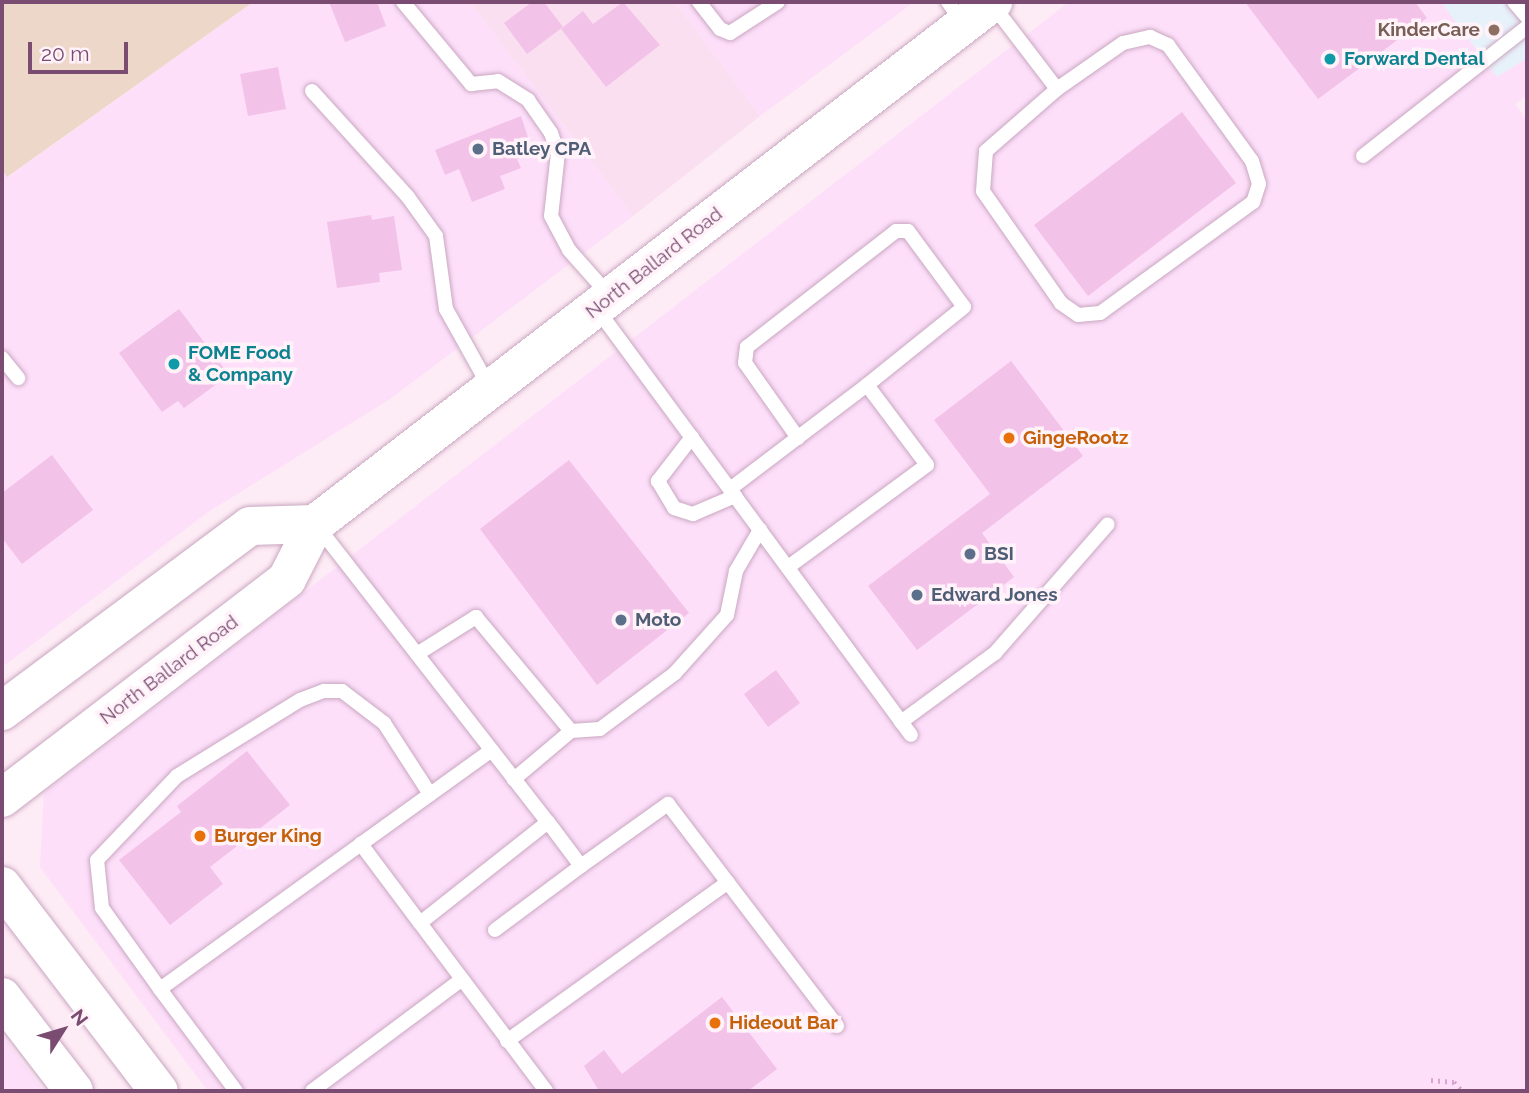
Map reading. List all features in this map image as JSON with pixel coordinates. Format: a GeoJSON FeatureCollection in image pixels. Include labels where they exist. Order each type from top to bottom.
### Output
{"type":"FeatureCollection","features":[{"type":"Feature","properties":{"kind":"main road","name":"North Ballard Road"},"geometry":{"type":"LineString","coordinates":[[2,798],[288,579],[315,524],[603,302],[974,8]]}},
{"type":"Feature","properties":{"kind":"main road"},"geometry":{"type":"LineString","coordinates":[[2,711],[250,526],[315,524]]}},
{"type":"Feature","properties":{"kind":"main road"},"geometry":{"type":"LineString","coordinates":[[2,886],[159,1091]]}},
{"type":"Feature","properties":{"kind":"main road"},"geometry":{"type":"LineString","coordinates":[[2,996],[74,1091]]}},
{"type":"Feature","properties":{"kind":"lane"},"geometry":{"type":"LineString","coordinates":[[403,2],[471,84],[498,81],[528,100],[551,133],[558,153],[551,216],[569,250],[692,437],[911,736]]}},
{"type":"Feature","properties":{"kind":"lane"},"geometry":{"type":"LineString","coordinates":[[699,2],[719,29],[730,33],[778,2]]}},
{"type":"Feature","properties":{"kind":"lane"},"geometry":{"type":"LineString","coordinates":[[1514,2],[1527,17]]}},
{"type":"Feature","properties":{"kind":"lane"},"geometry":{"type":"LineString","coordinates":[[974,8],[1057,89]]}},
{"type":"Feature","properties":{"kind":"lane"},"geometry":{"type":"LineString","coordinates":[[1363,156],[1527,27]]}},
{"type":"Feature","properties":{"kind":"lane"},"geometry":{"type":"LineString","coordinates":[[1150,37],[1168,45],[1252,161],[1259,184],[1253,202],[1100,313],[1079,315],[1061,303],[982,191],[986,151],[1057,89],[1123,43],[1150,37]]}},
{"type":"Feature","properties":{"kind":"lane"},"geometry":{"type":"LineString","coordinates":[[312,91],[408,197],[436,236],[446,309],[490,389]]}},
{"type":"Feature","properties":{"kind":"lane"},"geometry":{"type":"LineString","coordinates":[[692,437],[658,481],[674,508],[693,514],[732,492],[964,307],[908,231],[896,231],[747,347],[745,363],[798,438]]}},
{"type":"Feature","properties":{"kind":"lane"},"geometry":{"type":"LineString","coordinates":[[2,358],[18,379]]}},
{"type":"Feature","properties":{"kind":"lane"},"geometry":{"type":"LineString","coordinates":[[788,568],[927,465],[867,386]]}},
{"type":"Feature","properties":{"kind":"lane"},"geometry":{"type":"LineString","coordinates":[[315,524],[581,866]]}},
{"type":"Feature","properties":{"kind":"lane"},"geometry":{"type":"LineString","coordinates":[[901,722],[995,653],[1066,577],[1108,524]]}},
{"type":"Feature","properties":{"kind":"lane"},"geometry":{"type":"LineString","coordinates":[[514,779],[571,731],[600,729],[676,673],[727,615],[736,571],[760,530]]}},
{"type":"Feature","properties":{"kind":"lane"},"geometry":{"type":"LineString","coordinates":[[417,654],[476,617],[571,731]]}},
{"type":"Feature","properties":{"kind":"lane"},"geometry":{"type":"LineString","coordinates":[[236,1091],[118,931],[98,895],[97,860],[177,776],[300,700],[324,691],[342,691],[384,723],[430,794]]}},
{"type":"Feature","properties":{"kind":"lane"},"geometry":{"type":"LineString","coordinates":[[160,989],[492,750]]}},
{"type":"Feature","properties":{"kind":"lane"},"geometry":{"type":"LineString","coordinates":[[495,930],[668,804],[837,1026]]}},
{"type":"Feature","properties":{"kind":"lane"},"geometry":{"type":"LineString","coordinates":[[420,923],[548,822]]}},
{"type":"Feature","properties":{"kind":"lane"},"geometry":{"type":"LineString","coordinates":[[361,844],[546,1091]]}},
{"type":"Feature","properties":{"kind":"lane"},"geometry":{"type":"LineString","coordinates":[[507,1041],[728,882]]}},
{"type":"Feature","properties":{"kind":"lane"},"geometry":{"type":"LineString","coordinates":[[312,1091],[463,979]]}},
{"type":"Feature","properties":{"kind":"path"},"geometry":{"type":"LineString","coordinates":[[1431,1080],[1454,1082],[1462,1091]]}},
{"type":"Feature","properties":{"kind":"shaded area"},"geometry":{"type":"Polygon","coordinates":[[[2,2],[253,2],[7,177],[2,169],[2,2]]]}},
{"type":"Feature","properties":{"kind":"shaded area"},"geometry":{"type":"Polygon","coordinates":[[[253,2],[470,2],[633,216],[390,399],[208,512],[2,667],[2,169],[8,177],[253,2]]]}},
{"type":"Feature","properties":{"kind":"shaded area"},"geometry":{"type":"Polygon","coordinates":[[[470,2],[675,2],[760,116],[633,216],[470,2]]]}},
{"type":"Feature","properties":{"kind":"shaded area"},"geometry":{"type":"Polygon","coordinates":[[[675,2],[914,2],[760,116],[675,2]]]}},
{"type":"Feature","properties":{"kind":"shaded area"},"geometry":{"type":"Polygon","coordinates":[[[1069,2],[1527,2],[1527,95],[1515,104],[1527,120],[1527,1091],[208,1091],[40,867],[44,793],[1069,2]]]}},
{"type":"Feature","properties":{"kind":"shaded area","name":"KinderCare"},"geometry":{"type":"Polygon","coordinates":[[[1441,2],[1527,2],[1527,58],[1497,77],[1441,2]]]}},
{"type":"Feature","properties":{"kind":"shaded area"},"geometry":{"type":"Polygon","coordinates":[[[2,1035],[44,1091],[2,1091],[2,1035]]]}},
{"type":"Feature","properties":{"kind":"building"},"geometry":{"type":"Polygon","coordinates":[[[329,2],[377,2],[386,26],[345,42],[329,2]]]}},
{"type":"Feature","properties":{"kind":"building"},"geometry":{"type":"Polygon","coordinates":[[[532,2],[544,2],[563,27],[527,54],[504,23],[532,2]]]}},
{"type":"Feature","properties":{"kind":"building"},"geometry":{"type":"Polygon","coordinates":[[[623,2],[660,45],[606,87],[561,29],[583,11],[593,24],[623,2]]]}},
{"type":"Feature","properties":{"kind":"building","name":"Forward Dental"},"geometry":{"type":"Polygon","coordinates":[[[1245,2],[1415,2],[1427,18],[1318,99],[1245,2]]]}},
{"type":"Feature","properties":{"kind":"building"},"geometry":{"type":"Polygon","coordinates":[[[278,67],[286,109],[248,116],[240,74],[278,67]]]}},
{"type":"Feature","properties":{"kind":"building"},"geometry":{"type":"Polygon","coordinates":[[[1182,112],[1236,183],[1088,296],[1034,225],[1182,112]]]}},
{"type":"Feature","properties":{"kind":"building"},"geometry":{"type":"Polygon","coordinates":[[[521,116],[533,153],[517,159],[521,168],[500,176],[505,189],[472,202],[459,169],[445,175],[435,150],[521,116]]]}},
{"type":"Feature","properties":{"kind":"building"},"geometry":{"type":"Polygon","coordinates":[[[371,215],[372,220],[394,216],[402,270],[379,273],[380,282],[337,288],[327,222],[371,215]]]}},
{"type":"Feature","properties":{"kind":"building","name":"FOME Food & Company"},"geometry":{"type":"Polygon","coordinates":[[[179,309],[229,375],[184,408],[178,401],[162,412],[119,353],[179,309]]]}},
{"type":"Feature","properties":{"kind":"building"},"geometry":{"type":"Polygon","coordinates":[[[1011,361],[1083,456],[982,533],[1014,577],[917,650],[868,586],[990,494],[934,420],[1011,361]]]}},
{"type":"Feature","properties":{"kind":"building"},"geometry":{"type":"Polygon","coordinates":[[[52,455],[93,510],[22,564],[2,538],[2,493],[52,455]]]}},
{"type":"Feature","properties":{"kind":"building"},"geometry":{"type":"Polygon","coordinates":[[[569,460],[689,613],[597,685],[480,529],[569,460]]]}},
{"type":"Feature","properties":{"kind":"building"},"geometry":{"type":"Polygon","coordinates":[[[776,670],[800,703],[768,727],[744,694],[776,670]]]}},
{"type":"Feature","properties":{"kind":"building","name":"Burger King"},"geometry":{"type":"Polygon","coordinates":[[[247,751],[290,805],[210,867],[223,884],[170,925],[119,860],[181,812],[177,806],[247,751]]]}},
{"type":"Feature","properties":{"kind":"building","name":"Hideout Bar"},"geometry":{"type":"Polygon","coordinates":[[[722,997],[777,1069],[748,1091],[599,1091],[584,1066],[604,1050],[622,1074],[722,997]]]}},
{"type":"Feature","properties":{"kind":"place","name":"KinderCare"},"geometry":{"type":"Point","coordinates":[1494,30]}},
{"type":"Feature","properties":{"kind":"place","name":"Forward Dental"},"geometry":{"type":"Point","coordinates":[1330,59]}},
{"type":"Feature","properties":{"kind":"place","name":"Batley CPA"},"geometry":{"type":"Point","coordinates":[478,149]}},
{"type":"Feature","properties":{"kind":"place","name":"FOME Food & Company"},"geometry":{"type":"Point","coordinates":[174,364]}},
{"type":"Feature","properties":{"kind":"place","name":"GingeRootz"},"geometry":{"type":"Point","coordinates":[1009,438]}},
{"type":"Feature","properties":{"kind":"place","name":"BSI"},"geometry":{"type":"Point","coordinates":[970,554]}},
{"type":"Feature","properties":{"kind":"place","name":"Edward Jones"},"geometry":{"type":"Point","coordinates":[917,595]}},
{"type":"Feature","properties":{"kind":"place","name":"Moto"},"geometry":{"type":"Point","coordinates":[621,620]}},
{"type":"Feature","properties":{"kind":"place","name":"Burger King"},"geometry":{"type":"Point","coordinates":[200,836]}},
{"type":"Feature","properties":{"kind":"place","name":"Hideout Bar"},"geometry":{"type":"Point","coordinates":[715,1023]}}]}
